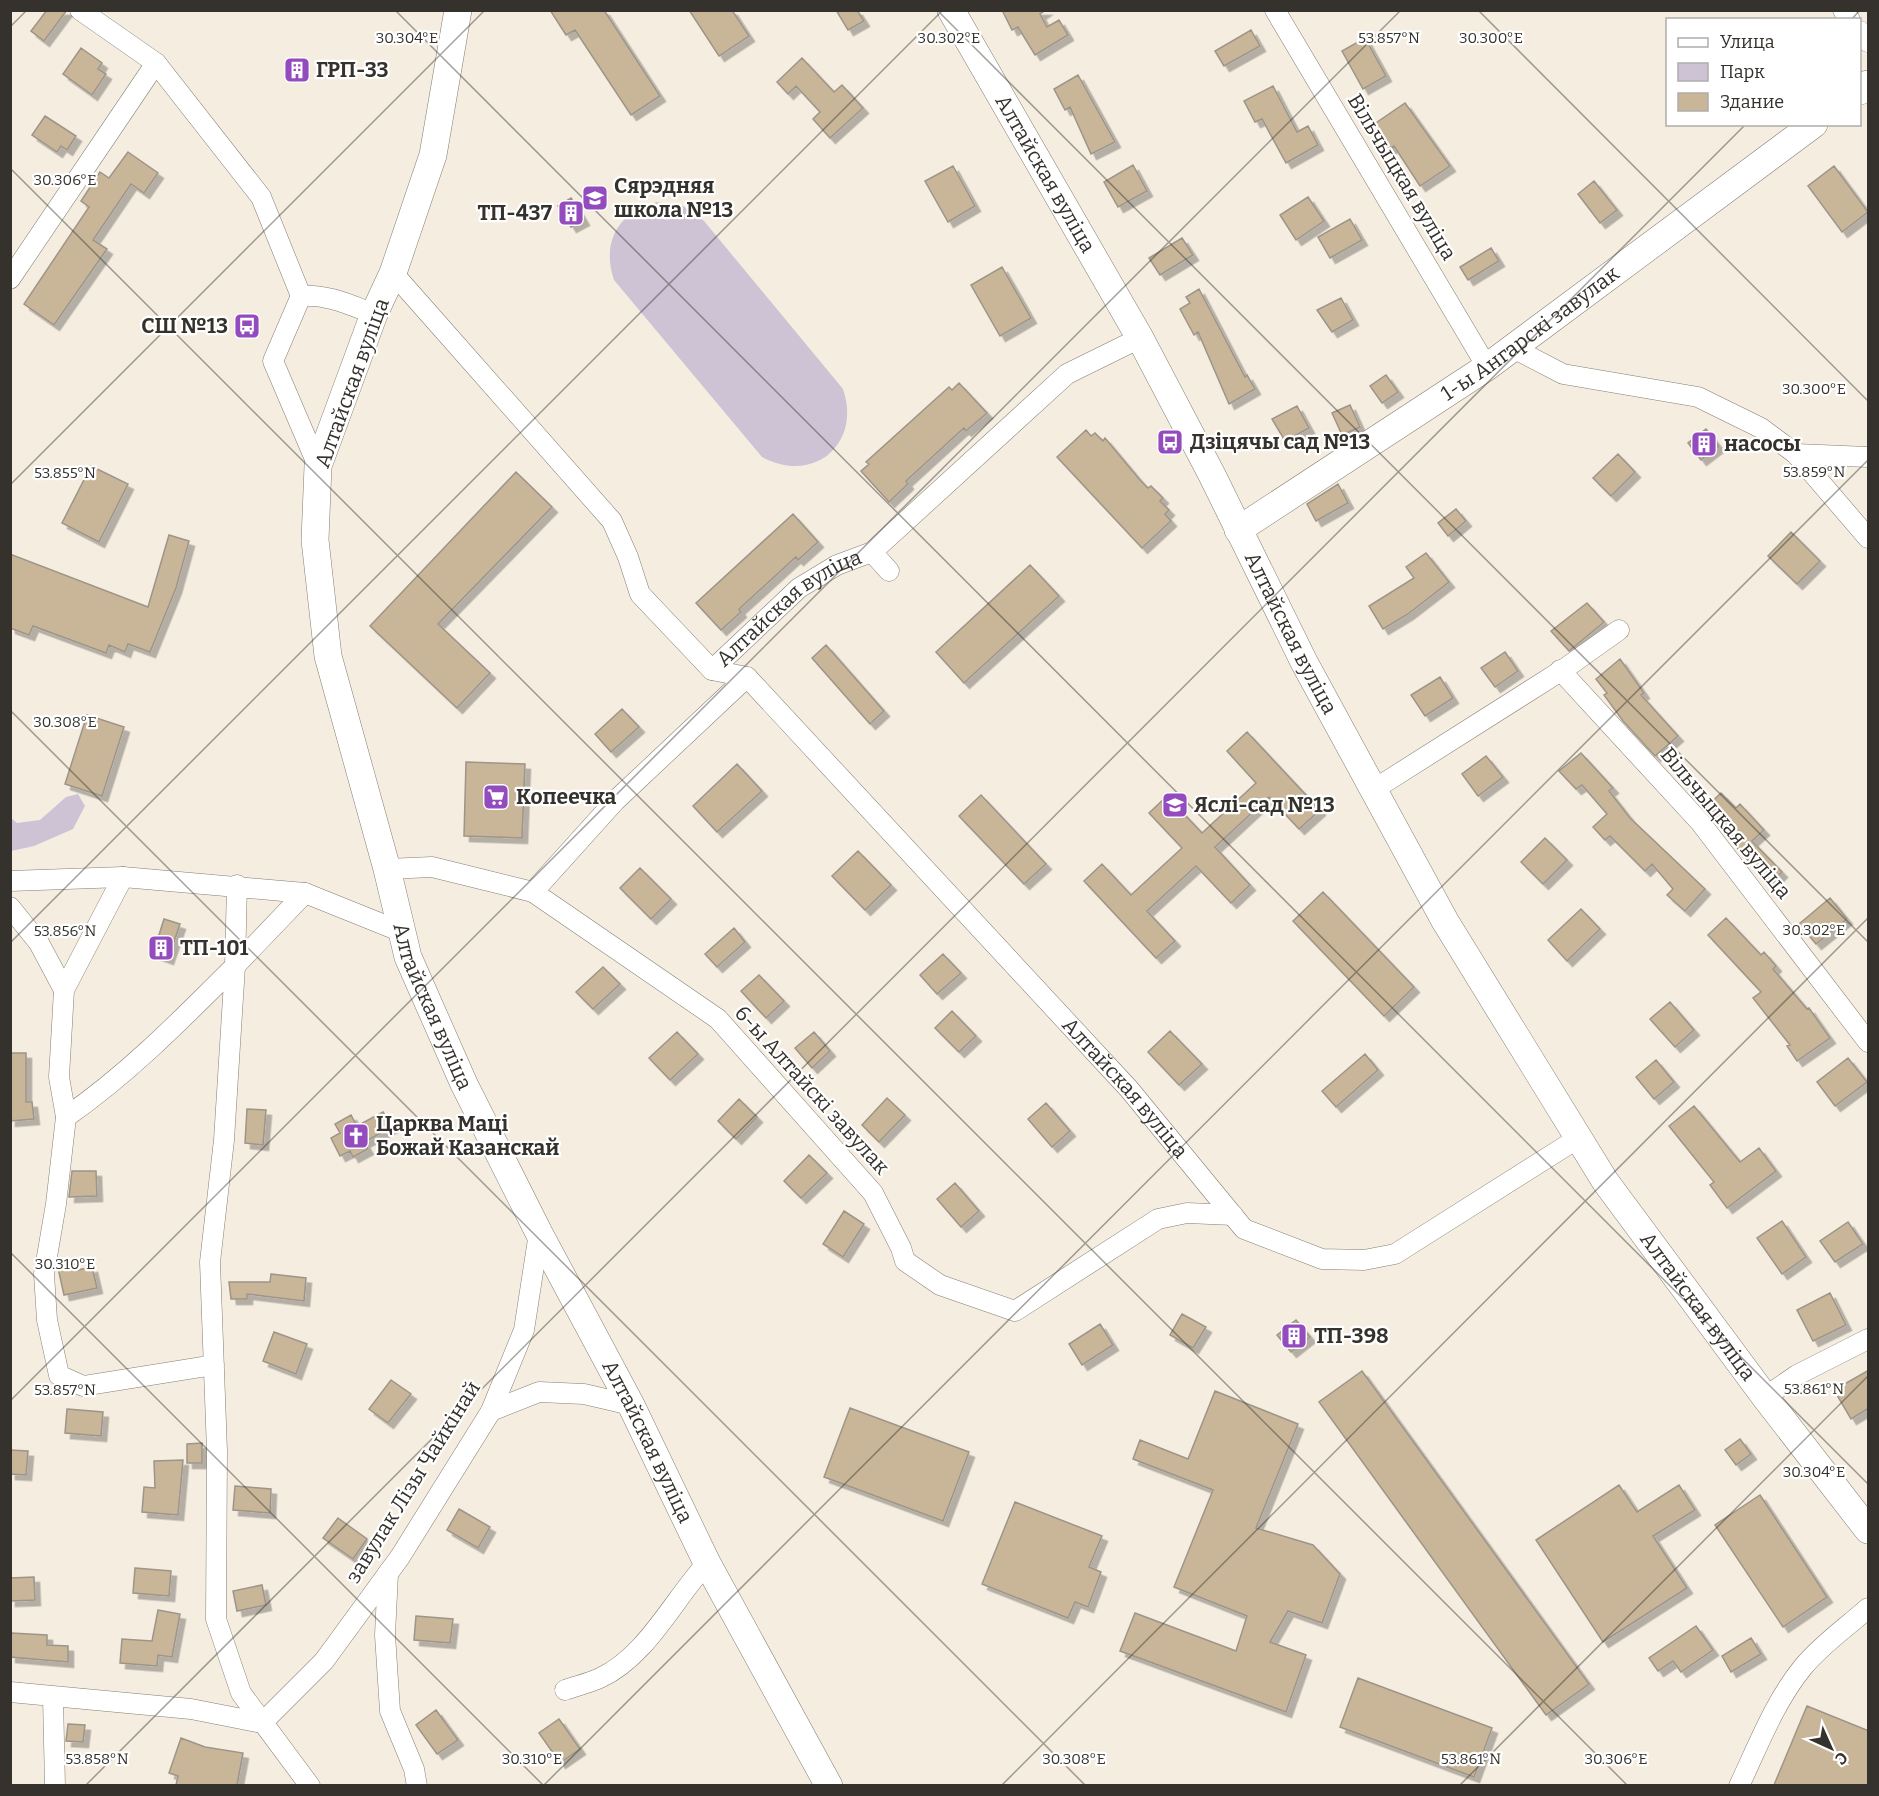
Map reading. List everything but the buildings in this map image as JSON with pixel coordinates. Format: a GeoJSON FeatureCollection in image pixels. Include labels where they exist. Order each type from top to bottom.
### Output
{"type":"FeatureCollection","features":[{"type":"Feature","properties":{"kind":"main road","name":"Алтайская вуліца"},"geometry":{"type":"LineString","coordinates":[[458,10],[433,155],[393,273],[374,314],[318,466],[315,540],[328,656],[387,868],[408,957],[464,1084],[539,1233],[631,1405],[707,1563],[829,1785]]}},
{"type":"Feature","properties":{"kind":"main road","name":"Алтайская вуліца"},"geometry":{"type":"LineString","coordinates":[[951,10],[1140,338],[1304,662],[1445,921],[1605,1181],[1765,1397],[1869,1530]]}},
{"type":"Feature","properties":{"kind":"main road","name":"1-ы Ангарскі завулак"},"geometry":{"type":"LineString","coordinates":[[1238,530],[1487,367],[1811,126]]}},
{"type":"Feature","properties":{"kind":"street"},"geometry":{"type":"LineString","coordinates":[[80,10],[156,63],[261,197],[301,297],[273,361],[318,466]]}},
{"type":"Feature","properties":{"kind":"street","name":"Вільчыцкая вуліца"},"geometry":{"type":"LineString","coordinates":[[1275,10],[1487,367]]}},
{"type":"Feature","properties":{"kind":"street"},"geometry":{"type":"LineString","coordinates":[[10,279],[156,63]]}},
{"type":"Feature","properties":{"kind":"street","name":"Алтайская вуліца"},"geometry":{"type":"LineString","coordinates":[[393,273],[612,521],[624,547],[640,594],[712,670],[747,677],[1129,1089],[1244,1229],[1322,1259],[1364,1260],[1395,1254],[1580,1137]]}},
{"type":"Feature","properties":{"kind":"street"},"geometry":{"type":"LineString","coordinates":[[301,297],[317,295],[374,314]]}},
{"type":"Feature","properties":{"kind":"street","name":"Алтайская вуліца"},"geometry":{"type":"LineString","coordinates":[[712,670],[799,588],[837,565],[872,552],[1067,374],[1140,338]]}},
{"type":"Feature","properties":{"kind":"street"},"geometry":{"type":"LineString","coordinates":[[1513,348],[1563,374],[1698,397],[1761,428],[1796,454],[1869,538]]}},
{"type":"Feature","properties":{"kind":"street"},"geometry":{"type":"LineString","coordinates":[[1796,454],[1869,458]]}},
{"type":"Feature","properties":{"kind":"street","name":"Алтайская вуліца"},"geometry":{"type":"LineString","coordinates":[[872,552],[889,571]]}},
{"type":"Feature","properties":{"kind":"street"},"geometry":{"type":"LineString","coordinates":[[1373,790],[1619,630]]}},
{"type":"Feature","properties":{"kind":"street","name":"Вільчыцкая вуліца"},"geometry":{"type":"LineString","coordinates":[[1560,670],[1700,822],[1869,1042]]}},
{"type":"Feature","properties":{"kind":"street","name":"Алтайская вуліца"},"geometry":{"type":"LineString","coordinates":[[533,892],[615,801],[747,677]]}},
{"type":"Feature","properties":{"kind":"street","name":"6-ы Алтайскі завулак"},"geometry":{"type":"LineString","coordinates":[[387,868],[432,867],[533,892],[717,1019],[873,1193],[901,1248],[905,1261],[940,1286],[1015,1311],[1158,1220],[1187,1213],[1233,1215]]}},
{"type":"Feature","properties":{"kind":"street"},"geometry":{"type":"LineString","coordinates":[[10,881],[123,877],[237,885],[305,893],[402,932]]}},
{"type":"Feature","properties":{"kind":"street"},"geometry":{"type":"LineString","coordinates":[[123,877],[64,990],[59,1077],[66,1117],[56,1204],[44,1274],[47,1320],[59,1375],[83,1386],[214,1365]]}},
{"type":"Feature","properties":{"kind":"street"},"geometry":{"type":"LineString","coordinates":[[237,885],[235,966],[224,1140],[210,1262],[218,1451],[216,1619],[241,1693],[310,1785]]}},
{"type":"Feature","properties":{"kind":"street"},"geometry":{"type":"LineString","coordinates":[[66,1117],[101,1093],[140,1058],[235,966],[305,893]]}},
{"type":"Feature","properties":{"kind":"street"},"geometry":{"type":"LineString","coordinates":[[10,907],[39,943],[64,990]]}},
{"type":"Feature","properties":{"kind":"street","name":"завулак Лізы Чайкінай"},"geometry":{"type":"LineString","coordinates":[[262,1723],[324,1661],[388,1574],[491,1411],[524,1330],[539,1233]]}},
{"type":"Feature","properties":{"kind":"street"},"geometry":{"type":"LineString","coordinates":[[1765,1397],[1797,1375],[1869,1339]]}},
{"type":"Feature","properties":{"kind":"street"},"geometry":{"type":"LineString","coordinates":[[491,1411],[539,1392],[584,1394],[631,1405]]}},
{"type":"Feature","properties":{"kind":"street"},"geometry":{"type":"LineString","coordinates":[[565,1690],[601,1677],[626,1660],[650,1636],[687,1585],[707,1563]]}},
{"type":"Feature","properties":{"kind":"street"},"geometry":{"type":"LineString","coordinates":[[388,1574],[385,1635],[390,1711],[414,1769],[417,1785]]}},
{"type":"Feature","properties":{"kind":"street"},"geometry":{"type":"LineString","coordinates":[[1739,1785],[1770,1722],[1801,1670],[1827,1642],[1869,1608]]}},
{"type":"Feature","properties":{"kind":"street"},"geometry":{"type":"LineString","coordinates":[[10,1692],[191,1709],[262,1723]]}},
{"type":"Feature","properties":{"kind":"street"},"geometry":{"type":"LineString","coordinates":[[53,1697],[55,1785]]}},
{"type":"Feature","properties":{"kind":"green space"},"geometry":{"type":"Polygon","coordinates":[[[657,202],[683,206],[704,221],[843,389],[847,409],[846,427],[839,442],[829,454],[815,462],[799,466],[781,464],[762,457],[614,280],[610,253],[616,230],[632,213],[657,202]]]}},
{"type":"Feature","properties":{"kind":"green space"},"geometry":{"type":"Polygon","coordinates":[[[78,794],[85,806],[73,829],[34,846],[11,851],[11,818],[17,823],[40,820],[66,797],[78,794]]]}},
{"type":"Feature","properties":{"kind":"place","name":"ГРП-33"},"geometry":{"type":"Point","coordinates":[297,70]}},
{"type":"Feature","properties":{"kind":"place","name":"Сярэдняя школа №13"},"geometry":{"type":"Point","coordinates":[595,198]}},
{"type":"Feature","properties":{"kind":"place","name":"ТП-437"},"geometry":{"type":"Point","coordinates":[571,213]}},
{"type":"Feature","properties":{"kind":"place","name":"СШ №13"},"geometry":{"type":"Point","coordinates":[247,326]}},
{"type":"Feature","properties":{"kind":"place","name":"Дзіцячы сад №13"},"geometry":{"type":"Point","coordinates":[1170,442]}},
{"type":"Feature","properties":{"kind":"place","name":"насосы"},"geometry":{"type":"Point","coordinates":[1704,444]}},
{"type":"Feature","properties":{"kind":"place","name":"Копеечка"},"geometry":{"type":"Point","coordinates":[496,797]}},
{"type":"Feature","properties":{"kind":"place","name":"Яслі-сад №13"},"geometry":{"type":"Point","coordinates":[1175,805]}},
{"type":"Feature","properties":{"kind":"place","name":"ТП-101"},"geometry":{"type":"Point","coordinates":[161,948]}},
{"type":"Feature","properties":{"kind":"place","name":"Царква Маці Божай Казанскай"},"geometry":{"type":"Point","coordinates":[356,1136]}},
{"type":"Feature","properties":{"kind":"place","name":"ТП-398"},"geometry":{"type":"Point","coordinates":[1294,1336]}}]}
